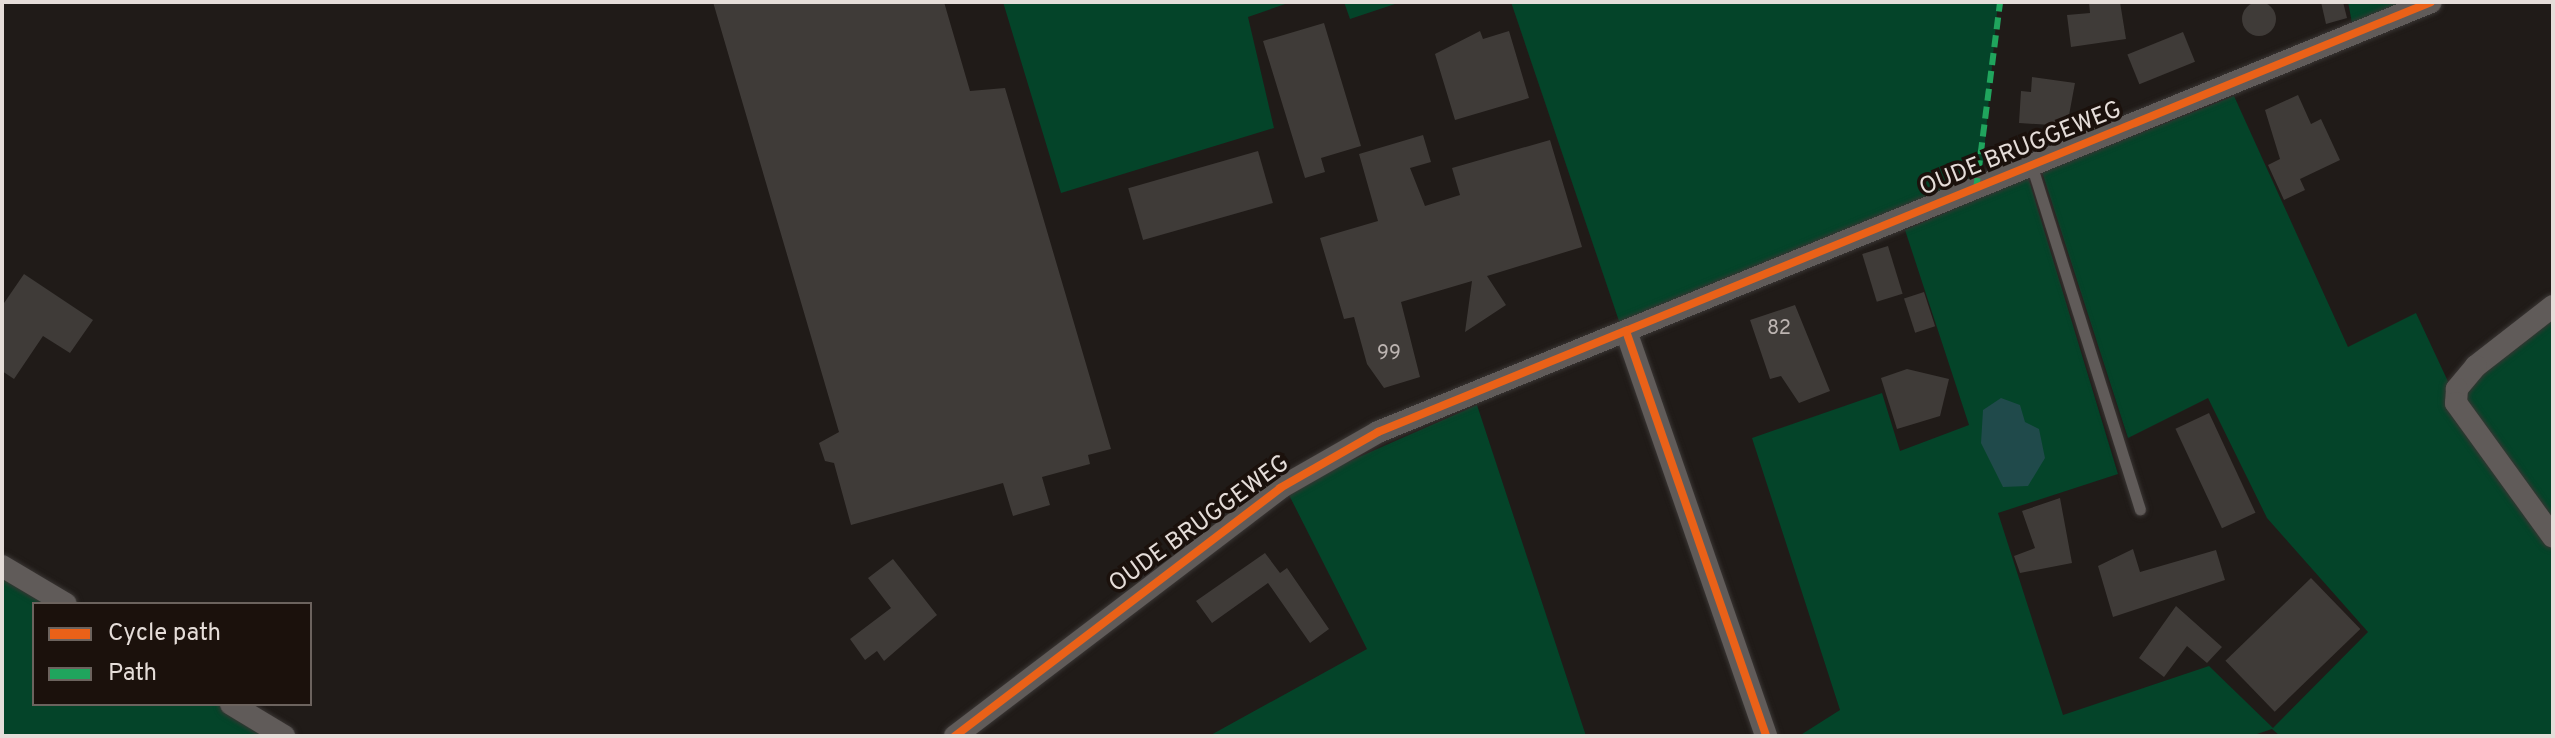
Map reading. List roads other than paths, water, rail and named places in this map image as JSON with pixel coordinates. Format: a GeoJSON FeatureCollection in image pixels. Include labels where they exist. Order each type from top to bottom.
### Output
{"type":"FeatureCollection","features":[{"type":"Feature","properties":{"kind":"street","name":"OUDE BRUGGEWEG"},"geometry":{"type":"LineString","coordinates":[[955,736],[1325,460],[1626,331],[2431,2]]}},
{"type":"Feature","properties":{"kind":"street"},"geometry":{"type":"LineString","coordinates":[[2553,306],[2476,366],[2457,389],[2456,403],[2553,537]]}},
{"type":"Feature","properties":{"kind":"street"},"geometry":{"type":"LineString","coordinates":[[1626,331],[1766,736]]}},
{"type":"Feature","properties":{"kind":"street"},"geometry":{"type":"LineString","coordinates":[[2,566],[63,602]]}},
{"type":"Feature","properties":{"kind":"street"},"geometry":{"type":"LineString","coordinates":[[234,706],[284,736]]}},
{"type":"Feature","properties":{"kind":"lane"},"geometry":{"type":"LineString","coordinates":[[2032,167],[2140,509]]}},
{"type":"Feature","properties":{"kind":"water"},"geometry":{"type":"Polygon","coordinates":[[[2001,398],[2020,405],[2025,422],[2039,429],[2045,458],[2028,486],[2003,487],[1981,443],[1983,410],[2001,398]]]}}]}
